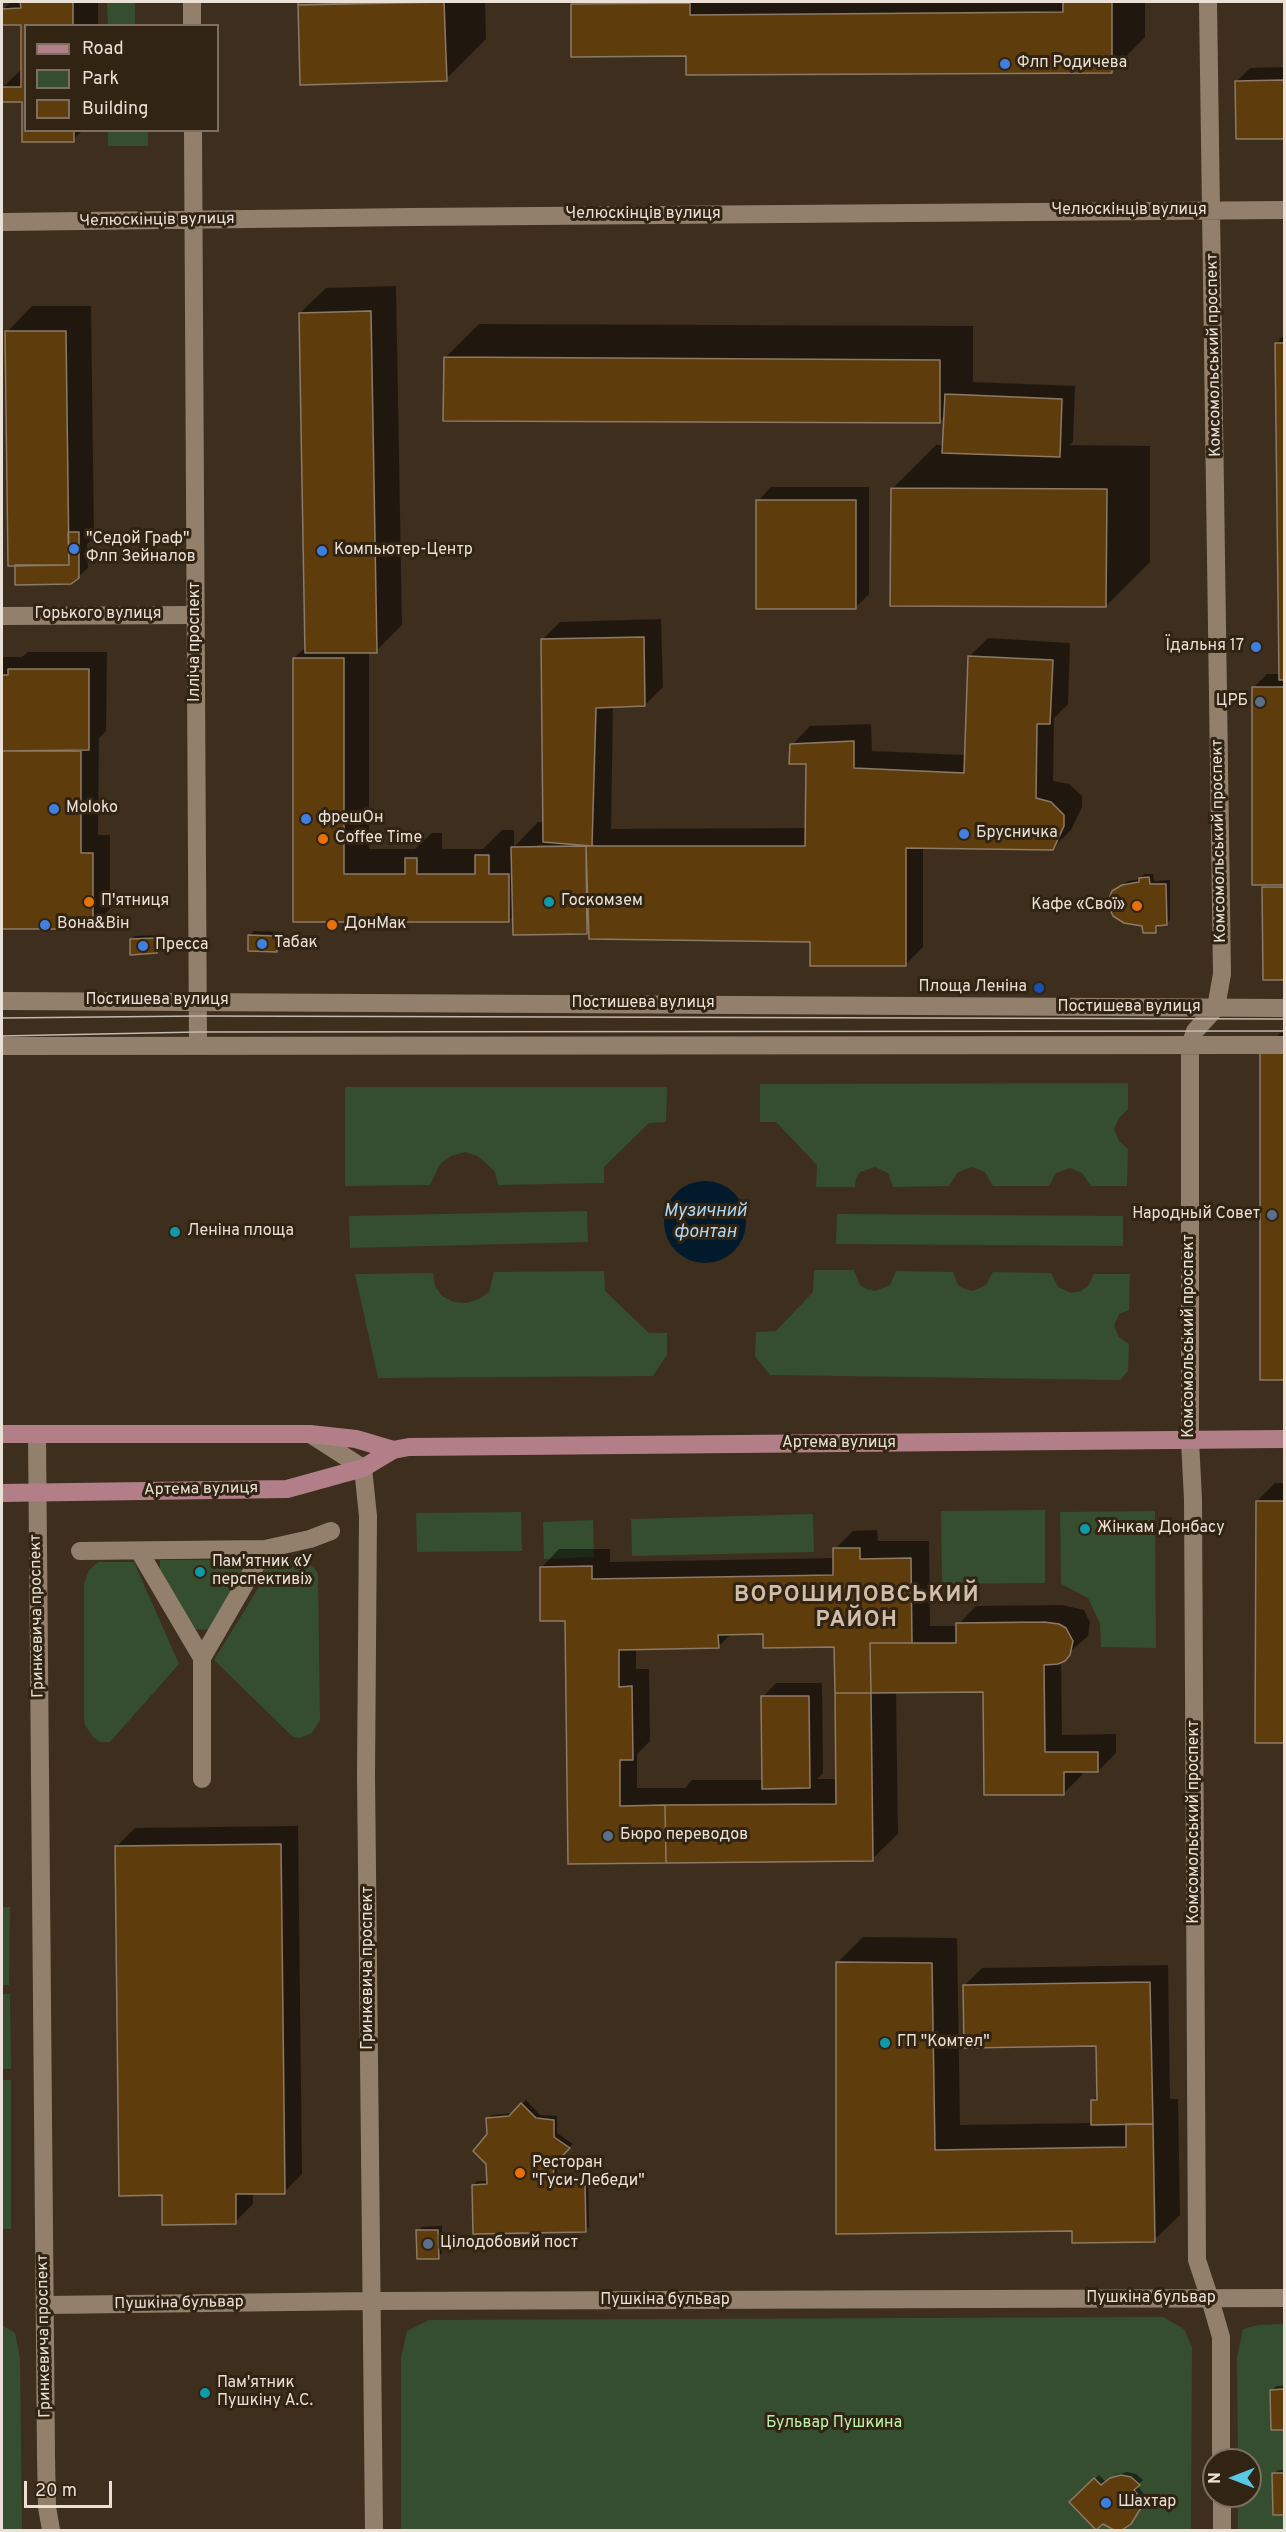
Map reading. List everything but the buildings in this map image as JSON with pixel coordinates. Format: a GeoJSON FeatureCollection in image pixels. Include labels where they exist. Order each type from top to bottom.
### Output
{"type":"FeatureCollection","features":[{"type":"Feature","properties":{"kind":"main road","name":"Артема вулиця"},"geometry":{"type":"LineString","coordinates":[[2,1434],[310,1434],[356,1439],[393,1450]]}},
{"type":"Feature","properties":{"kind":"main road","name":"Артема вулиця"},"geometry":{"type":"LineString","coordinates":[[2,1493],[287,1489],[363,1468],[393,1450],[409,1447],[1284,1439]]}},
{"type":"Feature","properties":{"kind":"street"},"geometry":{"type":"LineString","coordinates":[[192,2],[192,24]]}},
{"type":"Feature","properties":{"kind":"street","name":"Комсомольський проспект"},"geometry":{"type":"LineString","coordinates":[[1208,2],[1213,210],[1222,970],[1215,1008],[1195,1031],[1190,1046],[1190,1441],[1193,1510],[1197,2260],[1221,2337],[1221,2448]]}},
{"type":"Feature","properties":{"kind":"street","name":"Ілліча проспект"},"geometry":{"type":"LineString","coordinates":[[192,132],[198,1046]]}},
{"type":"Feature","properties":{"kind":"street","name":"Челюскінців вулиця"},"geometry":{"type":"LineString","coordinates":[[2,222],[1284,210]]}},
{"type":"Feature","properties":{"kind":"street","name":"Горького вулиця"},"geometry":{"type":"LineString","coordinates":[[2,616],[195,615]]}},
{"type":"Feature","properties":{"kind":"street","name":"Постишева вулиця"},"geometry":{"type":"LineString","coordinates":[[2,1001],[1284,1008]]}},
{"type":"Feature","properties":{"kind":"street"},"geometry":{"type":"LineString","coordinates":[[2,1046],[1284,1045]]}},
{"type":"Feature","properties":{"kind":"street","name":"Гринкевича проспект"},"geometry":{"type":"LineString","coordinates":[[37,1434],[47,2507],[51,2530]]}},
{"type":"Feature","properties":{"kind":"street"},"geometry":{"type":"LineString","coordinates":[[310,1434],[363,1468]]}},
{"type":"Feature","properties":{"kind":"street","name":"Гринкевича проспект"},"geometry":{"type":"LineString","coordinates":[[363,1468],[368,1516],[366,1775],[374,2530]]}},
{"type":"Feature","properties":{"kind":"street"},"geometry":{"type":"LineString","coordinates":[[80,1551],[266,1550],[331,1531]]}},
{"type":"Feature","properties":{"kind":"street"},"geometry":{"type":"LineString","coordinates":[[202,1658],[266,1550]]}},
{"type":"Feature","properties":{"kind":"street"},"geometry":{"type":"LineString","coordinates":[[139,1551],[202,1658],[202,1779]]}},
{"type":"Feature","properties":{"kind":"street","name":"Пушкіна бульвар"},"geometry":{"type":"LineString","coordinates":[[45,2306],[372,2301],[1284,2298]]}},
{"type":"Feature","properties":{"kind":"street"},"geometry":{"type":"LineString","coordinates":[[1222,2508],[1222,2530]]}},
{"type":"Feature","properties":{"kind":"green space"},"geometry":{"type":"Polygon","coordinates":[[[107,2],[135,2],[135,24],[108,24],[107,2]]]}},
{"type":"Feature","properties":{"kind":"green space"},"geometry":{"type":"Polygon","coordinates":[[[108,132],[148,132],[148,146],[108,146],[108,132]]]}},
{"type":"Feature","properties":{"kind":"green space"},"geometry":{"type":"Polygon","coordinates":[[[1128,1083],[1128,1109],[1119,1118],[1114,1129],[1119,1141],[1128,1149],[1127,1186],[1091,1186],[1082,1173],[1070,1168],[1056,1173],[1049,1186],[993,1186],[985,1172],[972,1167],[958,1172],[949,1186],[893,1187],[888,1173],[875,1167],[860,1172],[856,1178],[855,1187],[816,1187],[817,1165],[776,1122],[760,1122],[760,1084],[1128,1083]]]}},
{"type":"Feature","properties":{"kind":"green space"},"geometry":{"type":"Polygon","coordinates":[[[345,1087],[667,1087],[666,1122],[649,1123],[604,1167],[604,1183],[498,1185],[495,1172],[487,1164],[477,1156],[465,1152],[451,1156],[440,1164],[430,1185],[345,1186],[345,1087]]]}},
{"type":"Feature","properties":{"kind":"green space"},"geometry":{"type":"Polygon","coordinates":[[[587,1211],[588,1242],[350,1248],[349,1216],[587,1211]]]}},
{"type":"Feature","properties":{"kind":"green space"},"geometry":{"type":"Polygon","coordinates":[[[837,1214],[1123,1216],[1123,1246],[836,1244],[837,1214]]]}},
{"type":"Feature","properties":{"kind":"green space"},"geometry":{"type":"Polygon","coordinates":[[[814,1270],[854,1270],[860,1285],[875,1291],[890,1285],[896,1271],[953,1272],[958,1285],[973,1291],[986,1285],[993,1272],[1051,1273],[1058,1287],[1071,1293],[1081,1291],[1088,1286],[1094,1274],[1130,1274],[1129,1310],[1119,1314],[1114,1326],[1119,1337],[1129,1344],[1128,1371],[1120,1380],[770,1375],[755,1356],[756,1332],[776,1331],[813,1292],[814,1270]]]}},
{"type":"Feature","properties":{"kind":"green space"},"geometry":{"type":"Polygon","coordinates":[[[604,1271],[605,1291],[649,1333],[667,1333],[667,1355],[653,1376],[378,1378],[355,1274],[433,1273],[435,1286],[442,1296],[454,1302],[466,1303],[479,1299],[489,1292],[494,1272],[604,1271]]]}},
{"type":"Feature","properties":{"kind":"green space"},"geometry":{"type":"Polygon","coordinates":[[[1045,1510],[1045,1583],[942,1584],[941,1511],[1045,1510]]]}},
{"type":"Feature","properties":{"kind":"green space"},"geometry":{"type":"Polygon","coordinates":[[[1155,1511],[1156,1648],[1101,1647],[1100,1623],[1088,1598],[1061,1584],[1060,1512],[1155,1511]]]}},
{"type":"Feature","properties":{"kind":"green space"},"geometry":{"type":"Polygon","coordinates":[[[521,1512],[522,1551],[417,1552],[416,1513],[521,1512]]]}},
{"type":"Feature","properties":{"kind":"green space"},"geometry":{"type":"Polygon","coordinates":[[[813,1514],[814,1552],[632,1556],[631,1519],[813,1514]]]}},
{"type":"Feature","properties":{"kind":"green space"},"geometry":{"type":"Polygon","coordinates":[[[593,1520],[594,1557],[544,1559],[543,1522],[593,1520]]]}},
{"type":"Feature","properties":{"kind":"green space"},"geometry":{"type":"Polygon","coordinates":[[[160,1560],[245,1560],[245,1574],[213,1630],[190,1629],[160,1573],[160,1560]]]}},
{"type":"Feature","properties":{"kind":"green space"},"geometry":{"type":"Polygon","coordinates":[[[304,1560],[318,1574],[320,1720],[312,1733],[300,1738],[293,1737],[214,1660],[262,1582],[263,1561],[304,1560]]]}},
{"type":"Feature","properties":{"kind":"green space"},"geometry":{"type":"Polygon","coordinates":[[[98,1562],[134,1562],[179,1664],[110,1742],[100,1742],[93,1737],[85,1725],[84,1718],[84,1584],[89,1570],[98,1562]]]}},
{"type":"Feature","properties":{"kind":"green space"},"geometry":{"type":"Polygon","coordinates":[[[2,1907],[10,1907],[9,1985],[2,1985],[2,1907]]]}},
{"type":"Feature","properties":{"kind":"green space"},"geometry":{"type":"Polygon","coordinates":[[[2,1994],[10,1994],[11,2069],[2,2069],[2,1994]]]}},
{"type":"Feature","properties":{"kind":"green space"},"geometry":{"type":"Polygon","coordinates":[[[2,2080],[11,2080],[11,2229],[2,2229],[2,2080]]]}},
{"type":"Feature","properties":{"kind":"green space","name":"Бульвар Пушкина"},"geometry":{"type":"Polygon","coordinates":[[[1163,2317],[1184,2329],[1192,2347],[1191,2530],[401,2530],[401,2358],[407,2331],[429,2320],[1163,2317]]]}},
{"type":"Feature","properties":{"kind":"green space"},"geometry":{"type":"Polygon","coordinates":[[[1284,2324],[1284,2530],[1238,2530],[1238,2508],[1262,2508],[1262,2448],[1238,2448],[1237,2357],[1243,2329],[1258,2325],[1284,2324]]]}},
{"type":"Feature","properties":{"kind":"green space"},"geometry":{"type":"Polygon","coordinates":[[[2,2325],[15,2333],[20,2358],[22,2530],[2,2530],[2,2325]]]}},
{"type":"Feature","properties":{"kind":"water","name":"Музичний фонтан"},"geometry":{"type":"Polygon","coordinates":[[[705,1181],[721,1185],[734,1193],[742,1206],[746,1222],[742,1238],[734,1251],[721,1259],[705,1263],[689,1259],[676,1251],[668,1238],[664,1222],[668,1206],[676,1193],[689,1185],[705,1181]]]}},
{"type":"Feature","properties":{"kind":"tram line"},"geometry":{"type":"LineString","coordinates":[[2,1018],[198,1016],[1284,1019]]}},
{"type":"Feature","properties":{"kind":"tram line"},"geometry":{"type":"LineString","coordinates":[[2,1036],[198,1032],[1284,1031]]}},
{"type":"Feature","properties":{"kind":"place","name":"Флп Родичева"},"geometry":{"type":"Point","coordinates":[1005,64]}},
{"type":"Feature","properties":{"kind":"place","name":"\"Седой Граф\" Флп Зейналов"},"geometry":{"type":"Point","coordinates":[74,549]}},
{"type":"Feature","properties":{"kind":"place","name":"Компьютер-Центр"},"geometry":{"type":"Point","coordinates":[322,551]}},
{"type":"Feature","properties":{"kind":"place","name":"Їдальня 17"},"geometry":{"type":"Point","coordinates":[1256,647]}},
{"type":"Feature","properties":{"kind":"place","name":"ЦРБ"},"geometry":{"type":"Point","coordinates":[1260,702]}},
{"type":"Feature","properties":{"kind":"place","name":"Moloko"},"geometry":{"type":"Point","coordinates":[54,809]}},
{"type":"Feature","properties":{"kind":"place","name":"фрешОн"},"geometry":{"type":"Point","coordinates":[306,819]}},
{"type":"Feature","properties":{"kind":"place","name":"Брусничка"},"geometry":{"type":"Point","coordinates":[964,834]}},
{"type":"Feature","properties":{"kind":"place","name":"Coffee Time"},"geometry":{"type":"Point","coordinates":[323,839]}},
{"type":"Feature","properties":{"kind":"place","name":"П'ятниця"},"geometry":{"type":"Point","coordinates":[89,902]}},
{"type":"Feature","properties":{"kind":"place","name":"Госкомзем"},"geometry":{"type":"Point","coordinates":[549,902]}},
{"type":"Feature","properties":{"kind":"place","name":"Кафе «Свої»"},"geometry":{"type":"Point","coordinates":[1137,906]}},
{"type":"Feature","properties":{"kind":"place","name":"Вона&Він"},"geometry":{"type":"Point","coordinates":[45,925]}},
{"type":"Feature","properties":{"kind":"place","name":"ДонМак"},"geometry":{"type":"Point","coordinates":[332,925]}},
{"type":"Feature","properties":{"kind":"place","name":"Табак"},"geometry":{"type":"Point","coordinates":[262,944]}},
{"type":"Feature","properties":{"kind":"place","name":"Пресса"},"geometry":{"type":"Point","coordinates":[143,946]}},
{"type":"Feature","properties":{"kind":"place","name":"Площа Леніна"},"geometry":{"type":"Point","coordinates":[1039,988]}},
{"type":"Feature","properties":{"kind":"place","name":"Народный Совет"},"geometry":{"type":"Point","coordinates":[1272,1215]}},
{"type":"Feature","properties":{"kind":"place","name":"Леніна площа"},"geometry":{"type":"Point","coordinates":[175,1232]}},
{"type":"Feature","properties":{"kind":"place","name":"Жінкам Донбасу"},"geometry":{"type":"Point","coordinates":[1085,1529]}},
{"type":"Feature","properties":{"kind":"place","name":"Пам'ятник «У перспективі»"},"geometry":{"type":"Point","coordinates":[200,1572]}},
{"type":"Feature","properties":{"kind":"place","name":"Бюро переводов"},"geometry":{"type":"Point","coordinates":[608,1836]}},
{"type":"Feature","properties":{"kind":"place","name":"ГП \"Комтел\""},"geometry":{"type":"Point","coordinates":[885,2043]}},
{"type":"Feature","properties":{"kind":"place","name":"Ресторан \"Гуси-Лебеди\""},"geometry":{"type":"Point","coordinates":[520,2173]}},
{"type":"Feature","properties":{"kind":"place","name":"Цілодобовий пост"},"geometry":{"type":"Point","coordinates":[428,2244]}},
{"type":"Feature","properties":{"kind":"place","name":"Пам'ятник Пушкіну А.С."},"geometry":{"type":"Point","coordinates":[205,2393]}},
{"type":"Feature","properties":{"kind":"place","name":"Шахтар"},"geometry":{"type":"Point","coordinates":[1106,2503]}},
{"type":"Feature","properties":{"kind":"district","name":"ВОРОШИЛОВСЬКИЙ РАЙОН"},"geometry":{"type":"Point","coordinates":[857,1610]}}]}
